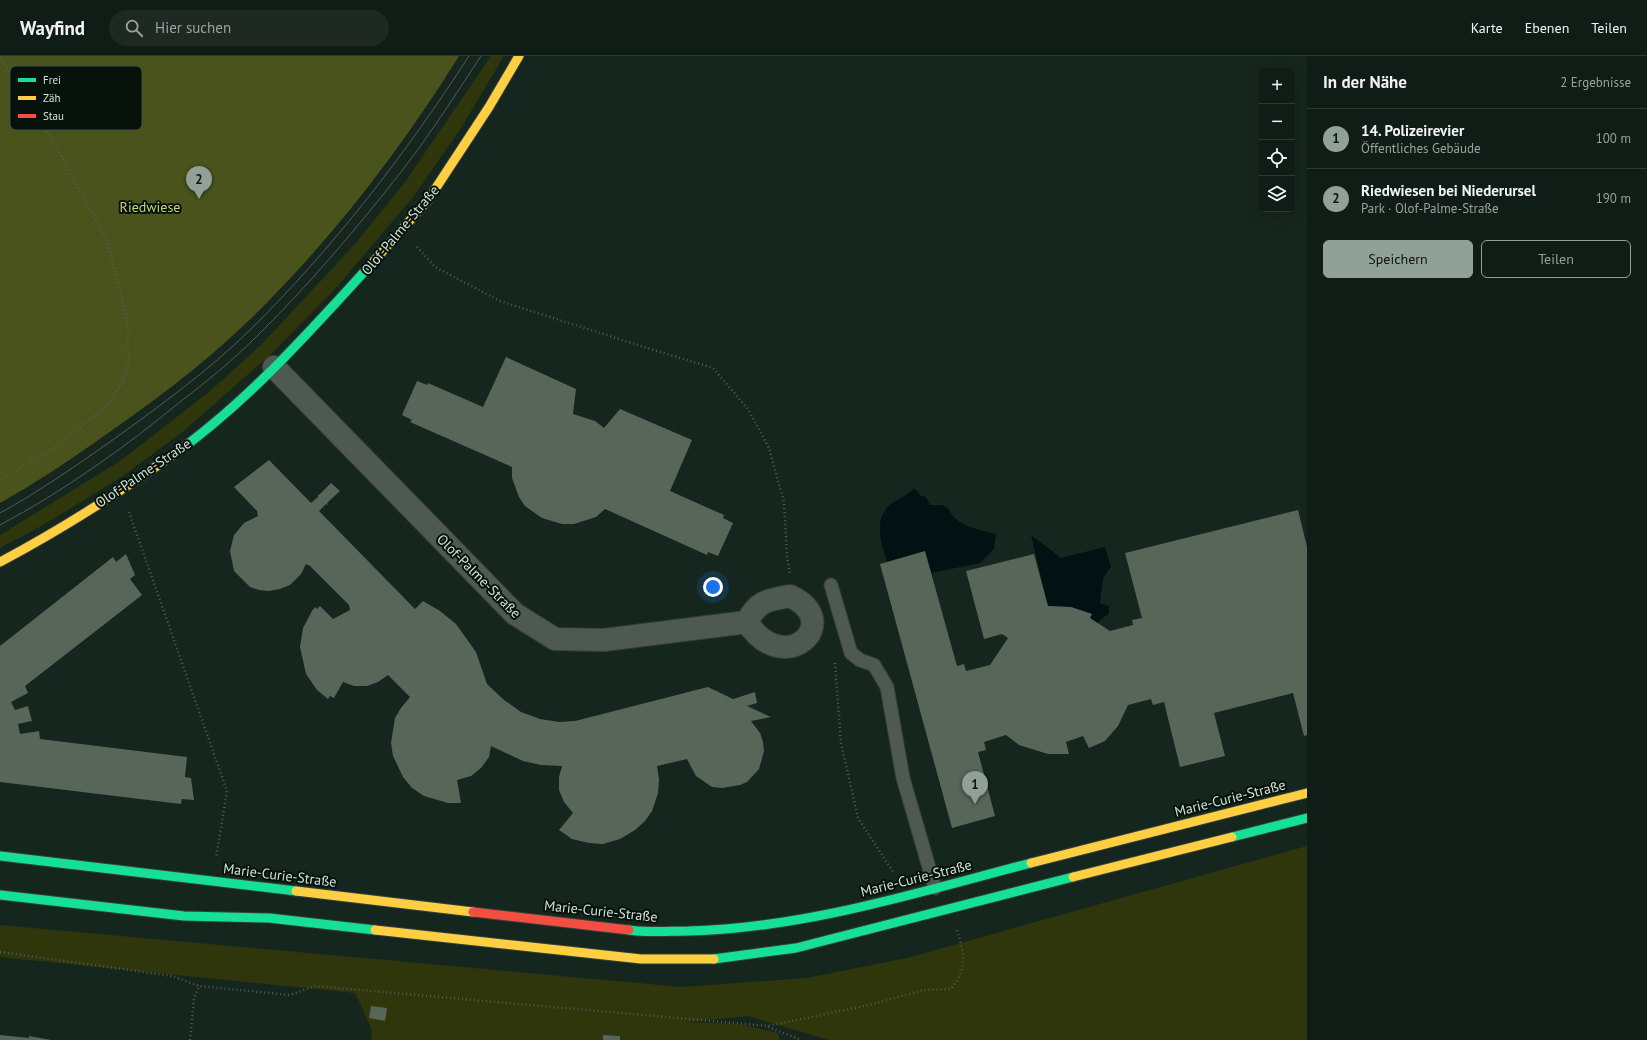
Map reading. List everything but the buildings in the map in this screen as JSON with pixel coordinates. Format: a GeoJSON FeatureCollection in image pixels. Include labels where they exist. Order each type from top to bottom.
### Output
{"type":"FeatureCollection","features":[{"type":"Feature","properties":{"kind":"main road","name":"Olof-Palme-Straße"},"geometry":{"type":"LineString","coordinates":[[0,562],[25,549],[109,498],[181,449],[228,410],[274,367],[342,296],[428,200],[489,107],[519,56]]}},
{"type":"Feature","properties":{"kind":"main road","name":"Marie-Curie-Straße"},"geometry":{"type":"LineString","coordinates":[[0,856],[644,932],[723,930],[802,920],[935,888],[1307,793]]}},
{"type":"Feature","properties":{"kind":"main road"},"geometry":{"type":"LineString","coordinates":[[0,895],[58,903],[184,916],[293,920],[641,959],[723,959],[796,948],[1307,818]]}},
{"type":"Feature","properties":{"kind":"street","name":"Olof-Palme-Straße"},"geometry":{"type":"LineString","coordinates":[[274,367],[516,614],[555,639],[604,640],[747,622]]}},
{"type":"Feature","properties":{"kind":"lane"},"geometry":{"type":"LineString","coordinates":[[831,585],[851,653],[860,660],[874,665],[887,687],[903,778],[935,888]]}},
{"type":"Feature","properties":{"kind":"path"},"geometry":{"type":"LineString","coordinates":[[0,57],[10,73]]}},
{"type":"Feature","properties":{"kind":"path"},"geometry":{"type":"LineString","coordinates":[[0,480],[53,449],[106,407],[122,382],[129,361],[127,317],[106,241],[46,130]]}},
{"type":"Feature","properties":{"kind":"path"},"geometry":{"type":"LineString","coordinates":[[414,244],[435,267],[500,301],[714,368],[748,409],[768,448],[784,502],[787,556],[791,580]]}},
{"type":"Feature","properties":{"kind":"path"},"geometry":{"type":"LineString","coordinates":[[128,510],[227,791],[216,858]]}},
{"type":"Feature","properties":{"kind":"path"},"geometry":{"type":"LineString","coordinates":[[835,659],[841,743],[858,818],[893,872]]}},
{"type":"Feature","properties":{"kind":"path"},"geometry":{"type":"LineString","coordinates":[[0,952],[172,976],[199,986],[290,995],[315,986],[768,1026],[854,1008],[924,990],[951,989],[960,978],[964,951],[956,930]]}},
{"type":"Feature","properties":{"kind":"path"},"geometry":{"type":"LineString","coordinates":[[190,1040],[194,999],[199,986]]}},
{"type":"Feature","properties":{"kind":"path"},"geometry":{"type":"LineString","coordinates":[[768,1026],[801,1040]]}},
{"type":"Feature","properties":{"kind":"green space","name":"Riedwiese"},"geometry":{"type":"Polygon","coordinates":[[[0,56],[459,56],[411,129],[359,199],[273,297],[226,342],[175,384],[66,462],[0,503],[0,56]]]}},
{"type":"Feature","properties":{"kind":"green space"},"geometry":{"type":"Polygon","coordinates":[[[491,56],[504,56],[461,128],[414,196],[335,289],[270,355],[185,430],[123,476],[45,524],[0,548],[0,535],[120,461],[209,392],[261,345],[355,244],[405,182],[491,56]]]}},
{"type":"Feature","properties":{"kind":"green space"},"geometry":{"type":"Polygon","coordinates":[[[1307,846],[1307,1040],[829,1040],[748,1016],[689,1022],[740,1024],[778,1033],[780,1040],[371,1040],[372,1030],[355,993],[0,957],[0,925],[682,987],[807,978],[907,958],[1307,846]]]}},
{"type":"Feature","properties":{"kind":"shaded area"},"geometry":{"type":"Polygon","coordinates":[[[914,488],[921,496],[926,497],[930,505],[942,505],[949,509],[956,520],[976,529],[996,534],[994,549],[980,563],[931,573],[925,551],[887,562],[882,546],[880,530],[883,514],[894,502],[914,488]]]}},
{"type":"Feature","properties":{"kind":"shaded area"},"geometry":{"type":"Polygon","coordinates":[[[1031,535],[1061,558],[1105,547],[1111,567],[1103,578],[1100,603],[1109,606],[1109,613],[1097,623],[1090,618],[1092,614],[1071,607],[1048,606],[1031,535]]]}},
{"type":"Feature","properties":{"kind":"tram line"},"geometry":{"type":"LineString","coordinates":[[0,513],[58,478],[166,401],[201,374],[249,331],[339,234],[393,165],[445,93],[469,56]]}},
{"type":"Feature","properties":{"kind":"tram line"},"geometry":{"type":"LineString","coordinates":[[0,525],[47,498],[115,452],[209,379],[255,338],[311,280],[380,198],[430,132],[481,56]]}},
{"type":"Feature","properties":{"kind":"traffic: fast"},"geometry":{"type":"LineString","coordinates":[[170,457],[226,413],[277,365],[374,261]]}},
{"type":"Feature","properties":{"kind":"traffic: fast"},"geometry":{"type":"LineString","coordinates":[[1232,837],[1307,818]]}},
{"type":"Feature","properties":{"kind":"traffic: fast"},"geometry":{"type":"LineString","coordinates":[[0,856],[296,891]]}},
{"type":"Feature","properties":{"kind":"traffic: fast"},"geometry":{"type":"LineString","coordinates":[[629,930],[652,932],[733,928],[819,916],[862,907],[1031,863]]}},
{"type":"Feature","properties":{"kind":"traffic: fast"},"geometry":{"type":"LineString","coordinates":[[714,959],[796,948],[1073,877]]}},
{"type":"Feature","properties":{"kind":"traffic: fast"},"geometry":{"type":"LineString","coordinates":[[0,895],[184,916],[269,918],[375,930]]}},
{"type":"Feature","properties":{"kind":"traffic: slow"},"geometry":{"type":"LineString","coordinates":[[374,261],[428,200],[489,107],[519,56]]}},
{"type":"Feature","properties":{"kind":"traffic: slow"},"geometry":{"type":"LineString","coordinates":[[0,562],[44,538],[129,485],[170,457]]}},
{"type":"Feature","properties":{"kind":"traffic: slow"},"geometry":{"type":"LineString","coordinates":[[1031,863],[1307,793]]}},
{"type":"Feature","properties":{"kind":"traffic: slow"},"geometry":{"type":"LineString","coordinates":[[1073,877],[1232,837]]}},
{"type":"Feature","properties":{"kind":"traffic: slow"},"geometry":{"type":"LineString","coordinates":[[296,891],[473,912]]}},
{"type":"Feature","properties":{"kind":"traffic: slow"},"geometry":{"type":"LineString","coordinates":[[375,930],[641,959],[714,959]]}},
{"type":"Feature","properties":{"kind":"traffic: jam"},"geometry":{"type":"LineString","coordinates":[[473,912],[629,930]]}},
{"type":"Feature","properties":{"kind":"place","name":"Riedwiesen bei Niederursel"},"geometry":{"type":"Point","coordinates":[199,199]}},
{"type":"Feature","properties":{"kind":"place","name":"14. Polizeirevier"},"geometry":{"type":"Point","coordinates":[975,804]}}]}
